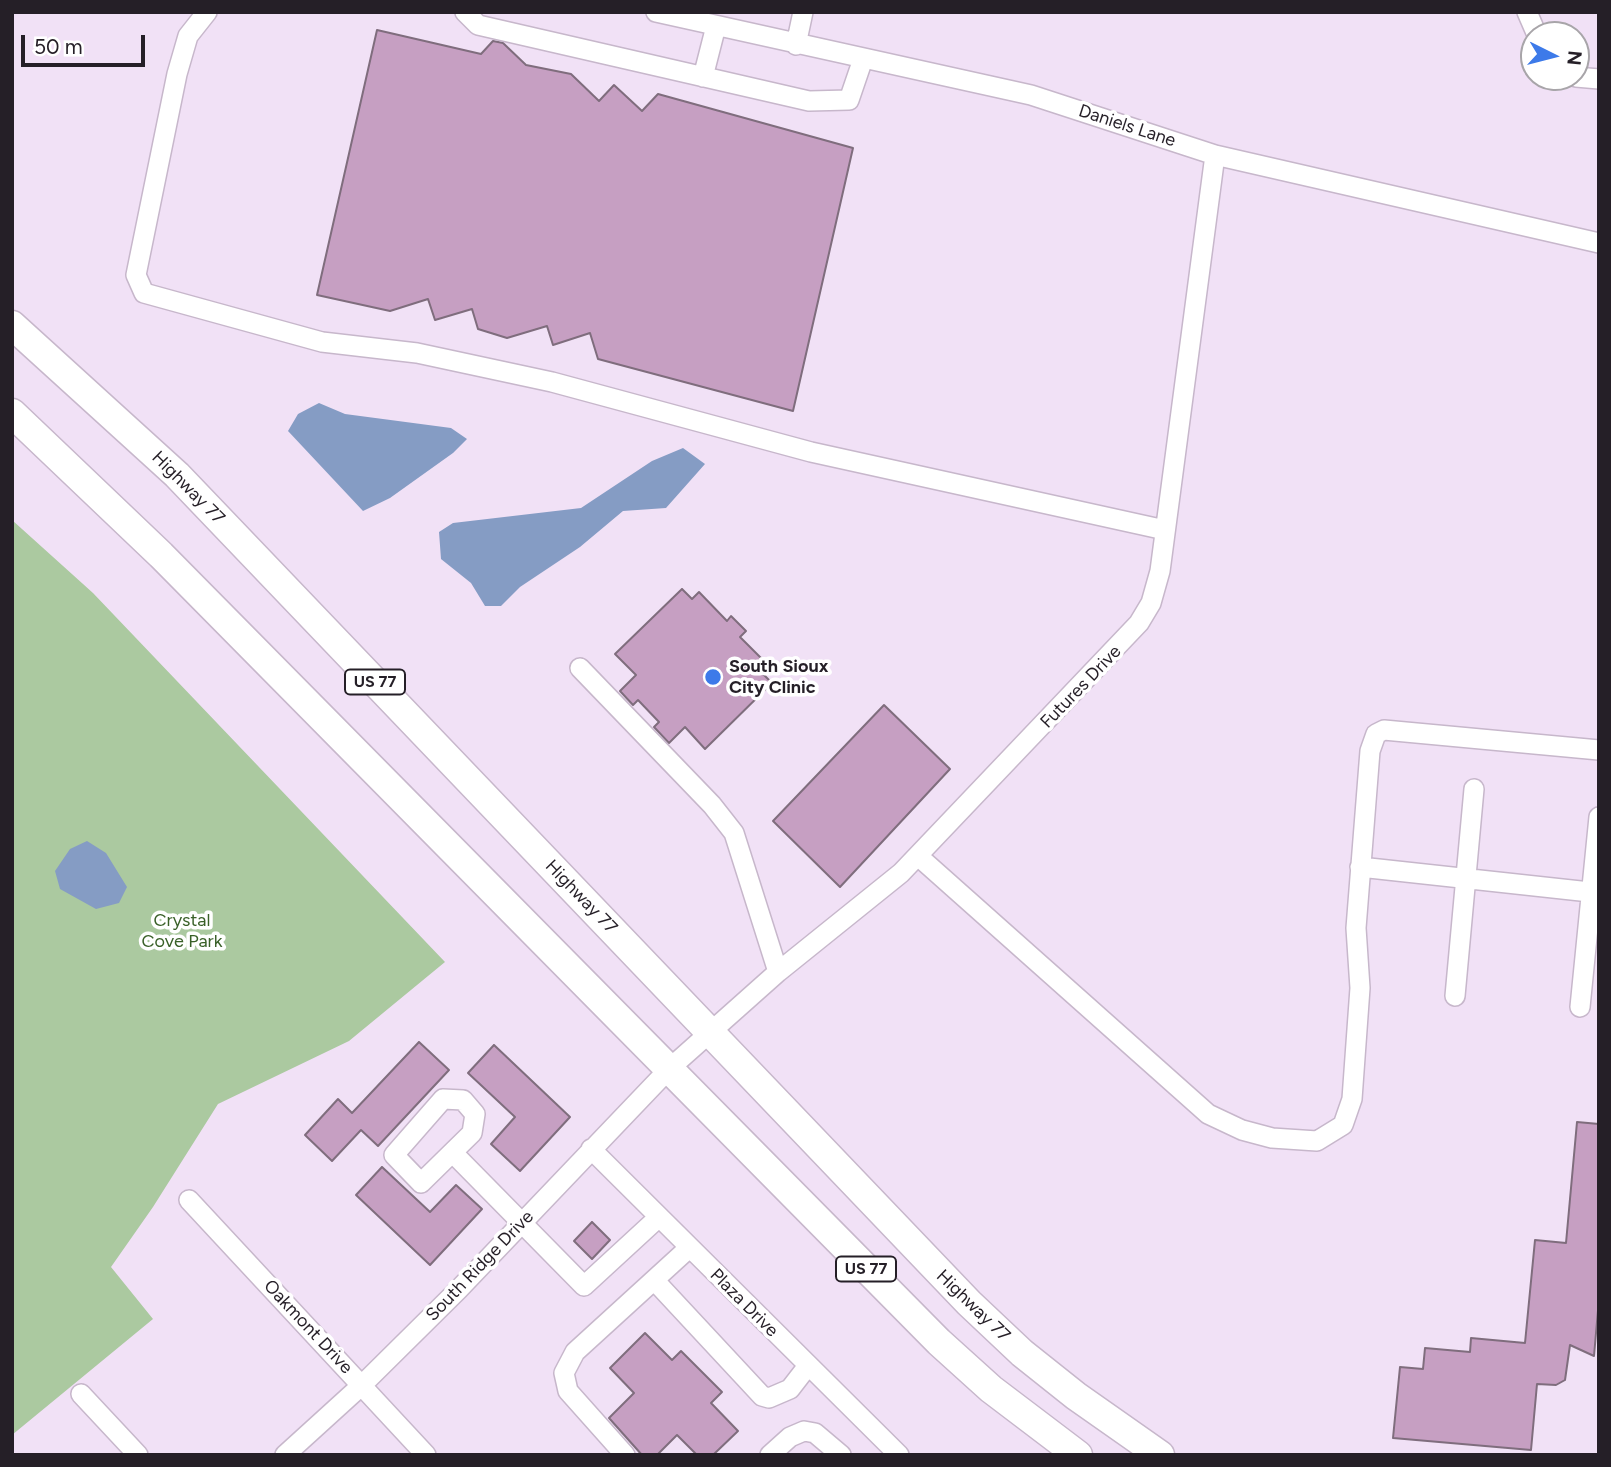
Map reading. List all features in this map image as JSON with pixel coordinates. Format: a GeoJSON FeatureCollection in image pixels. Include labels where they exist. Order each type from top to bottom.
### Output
{"type":"FeatureCollection","features":[{"type":"Feature","properties":{"kind":"highway","name":"Highway 77"},"geometry":{"type":"LineString","coordinates":[[12,324],[177,475],[916,1250],[1022,1353],[1076,1396],[1160,1455]]}},
{"type":"Feature","properties":{"kind":"highway","name":"US 77"},"geometry":{"type":"LineString","coordinates":[[12,413],[161,555],[939,1342],[991,1389],[1077,1455]]}},
{"type":"Feature","properties":{"kind":"street"},"geometry":{"type":"LineString","coordinates":[[207,12],[188,36],[177,75],[136,275],[144,293],[322,342],[417,353],[552,382],[811,452],[1165,530]]}},
{"type":"Feature","properties":{"kind":"street"},"geometry":{"type":"LineString","coordinates":[[465,12],[478,25],[809,101],[849,100],[863,59]]}},
{"type":"Feature","properties":{"kind":"street","name":"Daniels Lane"},"geometry":{"type":"LineString","coordinates":[[656,12],[1031,95],[1215,155],[1599,243]]}},
{"type":"Feature","properties":{"kind":"street"},"geometry":{"type":"LineString","coordinates":[[796,45],[803,12]]}},
{"type":"Feature","properties":{"kind":"street"},"geometry":{"type":"LineString","coordinates":[[702,77],[716,26]]}},
{"type":"Feature","properties":{"kind":"street","name":"Futures Drive"},"geometry":{"type":"LineString","coordinates":[[669,1069],[778,972],[871,899],[918,856],[1135,630],[1153,598],[1165,530],[1215,155]]}},
{"type":"Feature","properties":{"kind":"street"},"geometry":{"type":"LineString","coordinates":[[580,668],[712,805],[734,833],[778,972]]}},
{"type":"Feature","properties":{"kind":"street"},"geometry":{"type":"LineString","coordinates":[[918,856],[1208,1114],[1242,1130],[1294,1142],[1317,1141],[1335,1132],[1348,1115],[1360,988],[1356,928],[1360,867],[1370,751],[1376,734],[1384,730],[1599,750]]}},
{"type":"Feature","properties":{"kind":"street"},"geometry":{"type":"LineString","coordinates":[[1455,996],[1474,789]]}},
{"type":"Feature","properties":{"kind":"street"},"geometry":{"type":"LineString","coordinates":[[1580,1007],[1595,893],[1599,817]]}},
{"type":"Feature","properties":{"kind":"street"},"geometry":{"type":"LineString","coordinates":[[1360,867],[1595,893]]}},
{"type":"Feature","properties":{"kind":"street","name":"South Ridge Drive"},"geometry":{"type":"LineString","coordinates":[[285,1455],[362,1385],[669,1069]]}},
{"type":"Feature","properties":{"kind":"street"},"geometry":{"type":"LineString","coordinates":[[443,1099],[463,1100],[475,1114],[472,1133],[453,1153],[421,1183],[394,1155],[443,1099]]}},
{"type":"Feature","properties":{"kind":"street","name":"Plaza Drive"},"geometry":{"type":"LineString","coordinates":[[591,1149],[897,1454]]}},
{"type":"Feature","properties":{"kind":"street"},"geometry":{"type":"LineString","coordinates":[[453,1153],[584,1286],[659,1217]]}},
{"type":"Feature","properties":{"kind":"street","name":"Oakmont Drive"},"geometry":{"type":"LineString","coordinates":[[189,1200],[426,1455]]}},
{"type":"Feature","properties":{"kind":"street"},"geometry":{"type":"LineString","coordinates":[[625,1455],[568,1391],[564,1373],[575,1352],[689,1248]]}},
{"type":"Feature","properties":{"kind":"street"},"geometry":{"type":"LineString","coordinates":[[655,1281],[762,1396],[769,1398],[790,1389],[807,1367]]}},
{"type":"Feature","properties":{"kind":"street"},"geometry":{"type":"LineString","coordinates":[[81,1394],[138,1455]]}},
{"type":"Feature","properties":{"kind":"street"},"geometry":{"type":"LineString","coordinates":[[770,1455],[790,1437],[804,1431],[815,1433],[841,1455]]}},
{"type":"Feature","properties":{"kind":"green space","name":"Crystal Cove Park"},"geometry":{"type":"Polygon","coordinates":[[[12,520],[93,593],[445,962],[349,1041],[218,1104],[153,1207],[111,1267],[153,1319],[12,1435],[12,520]]]}},
{"type":"Feature","properties":{"kind":"water"},"geometry":{"type":"Polygon","coordinates":[[[319,403],[345,414],[451,428],[467,439],[453,453],[390,498],[363,511],[288,431],[298,414],[319,403]]]}},
{"type":"Feature","properties":{"kind":"water"},"geometry":{"type":"Polygon","coordinates":[[[683,448],[705,464],[666,508],[623,511],[580,547],[520,587],[501,606],[485,606],[471,583],[441,559],[439,532],[453,523],[581,508],[652,461],[683,448]]]}},
{"type":"Feature","properties":{"kind":"water"},"geometry":{"type":"Polygon","coordinates":[[[87,841],[106,853],[127,887],[119,903],[96,909],[60,889],[55,871],[70,849],[87,841]]]}},
{"type":"Feature","properties":{"kind":"building"},"geometry":{"type":"Polygon","coordinates":[[[377,30],[481,54],[493,41],[503,43],[526,65],[571,74],[599,101],[614,85],[642,111],[658,94],[853,148],[793,411],[598,359],[590,333],[553,345],[547,326],[507,338],[478,329],[472,309],[435,320],[428,299],[390,311],[317,295],[377,30]]]}},
{"type":"Feature","properties":{"kind":"building"},"geometry":{"type":"Polygon","coordinates":[[[682,589],[692,599],[699,592],[727,621],[731,616],[746,631],[740,637],[770,667],[763,674],[772,683],[705,749],[685,727],[669,743],[654,727],[659,722],[638,700],[633,705],[620,691],[636,675],[615,654],[682,589]]]}},
{"type":"Feature","properties":{"kind":"building"},"geometry":{"type":"Polygon","coordinates":[[[884,705],[950,769],[840,887],[773,821],[884,705]]]}},
{"type":"Feature","properties":{"kind":"building"},"geometry":{"type":"Polygon","coordinates":[[[419,1042],[449,1070],[378,1146],[361,1130],[332,1161],[305,1135],[338,1099],[352,1113],[419,1042]]]}},
{"type":"Feature","properties":{"kind":"building"},"geometry":{"type":"Polygon","coordinates":[[[494,1045],[570,1117],[520,1171],[491,1144],[515,1117],[468,1073],[494,1045]]]}},
{"type":"Feature","properties":{"kind":"building"},"geometry":{"type":"Polygon","coordinates":[[[1577,1122],[1599,1124],[1599,1299],[1594,1356],[1570,1345],[1565,1380],[1556,1385],[1537,1384],[1531,1450],[1393,1438],[1400,1367],[1423,1369],[1425,1348],[1470,1352],[1471,1338],[1525,1343],[1535,1240],[1566,1243],[1577,1122]]]}},
{"type":"Feature","properties":{"kind":"building"},"geometry":{"type":"Polygon","coordinates":[[[382,1167],[430,1212],[456,1185],[482,1209],[430,1265],[356,1195],[382,1167]]]}},
{"type":"Feature","properties":{"kind":"building"},"geometry":{"type":"Polygon","coordinates":[[[592,1222],[610,1240],[592,1259],[574,1241],[592,1222]]]}},
{"type":"Feature","properties":{"kind":"building"},"geometry":{"type":"Polygon","coordinates":[[[645,1333],[672,1360],[681,1351],[722,1392],[711,1403],[738,1431],[713,1455],[697,1455],[677,1435],[657,1455],[642,1455],[609,1418],[634,1393],[610,1368],[645,1333]]]}},
{"type":"Feature","properties":{"kind":"place","name":"South Sioux City Clinic"},"geometry":{"type":"Point","coordinates":[713,677]}}]}
